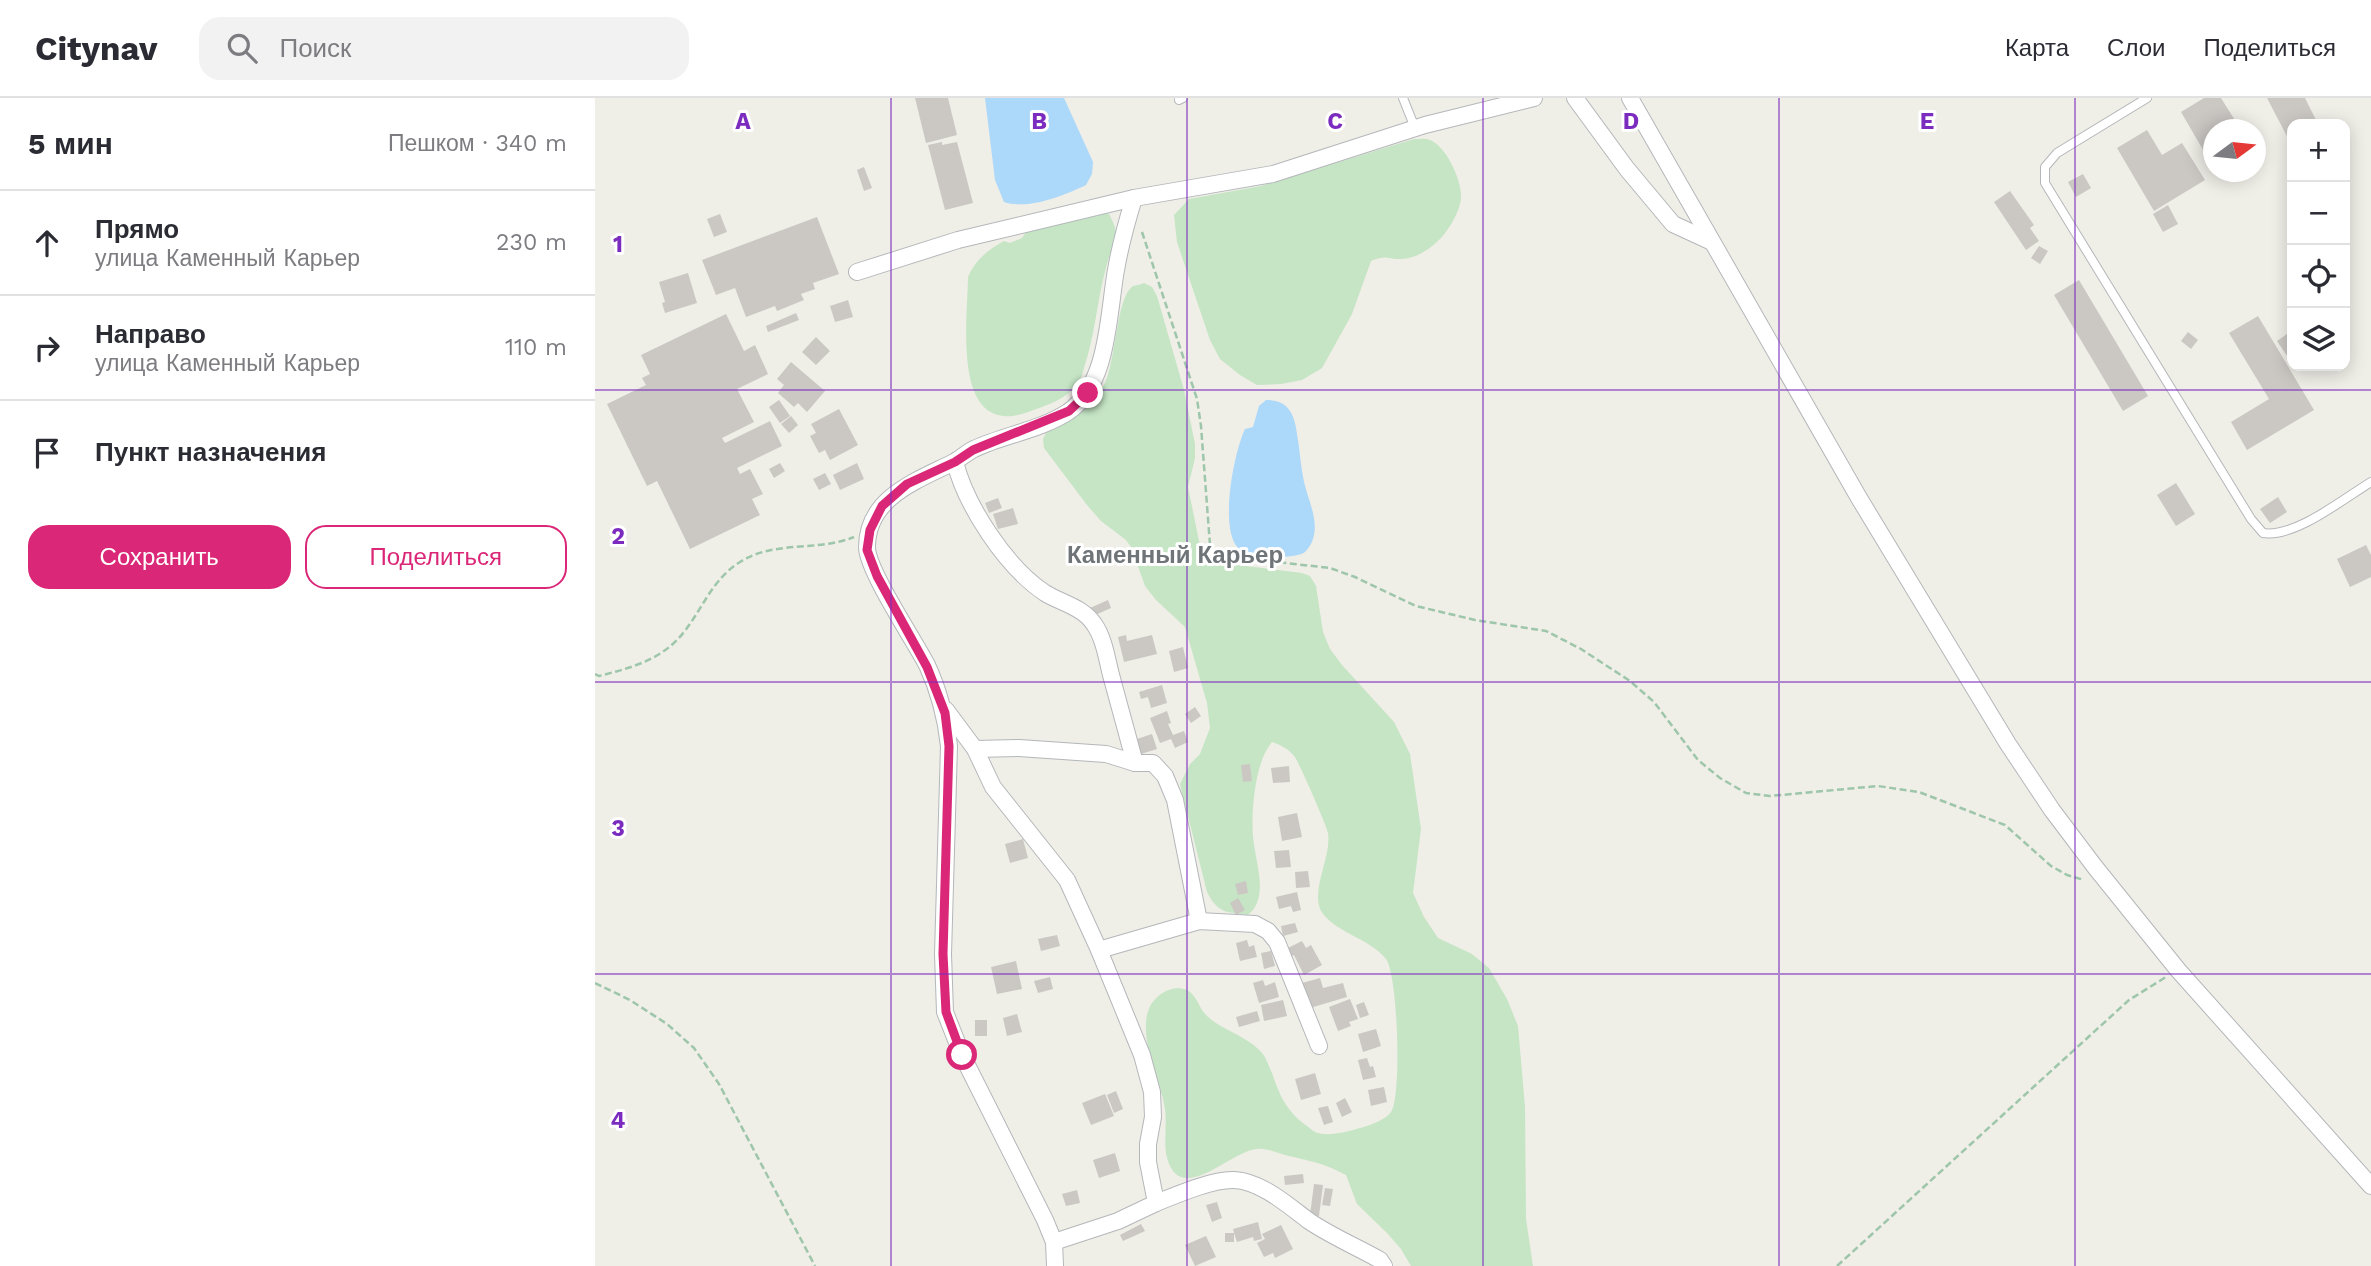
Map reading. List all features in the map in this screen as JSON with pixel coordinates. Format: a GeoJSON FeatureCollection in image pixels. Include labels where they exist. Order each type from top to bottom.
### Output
{"type":"FeatureCollection","features":[{"type":"Feature","properties":{"kind":"street"},"geometry":{"type":"LineString","coordinates":[[857,272],[958,240],[1134,198],[1273,174],[1415,128],[1534,98]]}},
{"type":"Feature","properties":{"kind":"street"},"geometry":{"type":"LineString","coordinates":[[1575,98],[1627,169],[1673,223],[1712,242]]}},
{"type":"Feature","properties":{"kind":"street"},"geometry":{"type":"LineString","coordinates":[[1630,98],[1859,498],[2008,744],[2052,810],[2178,970],[2371,1186]]}},
{"type":"Feature","properties":{"kind":"street"},"geometry":{"type":"LineString","coordinates":[[1055,1266],[1054,1242],[962,1055],[946,1012],[943,940],[949,746],[942,706],[927,667],[877,576],[867,550],[870,530],[882,506],[907,484],[955,462],[973,450],[1069,411],[1088,393],[1099,368],[1116,268],[1134,198]]}},
{"type":"Feature","properties":{"kind":"street"},"geometry":{"type":"LineString","coordinates":[[955,462],[961,485],[990,533],[1012,562],[1044,592],[1079,610],[1094,623],[1105,650],[1135,763]]}},
{"type":"Feature","properties":{"kind":"street"},"geometry":{"type":"LineString","coordinates":[[942,706],[975,749],[993,788],[1067,880],[1098,950],[1142,1055],[1152,1092],[1153,1116],[1148,1153],[1156,1203]]}},
{"type":"Feature","properties":{"kind":"street"},"geometry":{"type":"LineString","coordinates":[[975,749],[1019,748],[1106,754],[1135,763],[1153,763],[1165,776],[1175,800],[1199,921]]}},
{"type":"Feature","properties":{"kind":"street"},"geometry":{"type":"LineString","coordinates":[[1098,950],[1199,921],[1255,924],[1268,931],[1277,942],[1319,1046]]}},
{"type":"Feature","properties":{"kind":"street"},"geometry":{"type":"LineString","coordinates":[[1054,1242],[1118,1220],[1182,1192],[1235,1180],[1285,1201],[1310,1221],[1380,1260],[1384,1266]]}},
{"type":"Feature","properties":{"kind":"lane"},"geometry":{"type":"LineString","coordinates":[[1403,98],[1415,128]]}},
{"type":"Feature","properties":{"kind":"lane"},"geometry":{"type":"LineString","coordinates":[[2147,98],[2057,153],[2045,167],[2045,183],[2251,519],[2263,533],[2275,535],[2293,530],[2371,482]]}},
{"type":"Feature","properties":{"kind":"path"},"geometry":{"type":"LineString","coordinates":[[1141,230],[1197,399],[1210,545],[1214,555],[1330,568],[1416,606],[1475,620],[1546,631],[1581,649],[1630,681],[1654,702],[1698,760],[1720,778],[1746,793],[1770,796],[1878,786],[1919,792],[2005,825],[2051,866],[2067,875],[2105,880]]}},
{"type":"Feature","properties":{"kind":"path"},"geometry":{"type":"LineString","coordinates":[[595,674],[600,676],[648,662],[667,648],[686,630],[718,580],[738,563],[759,551],[840,542],[870,530]]}},
{"type":"Feature","properties":{"kind":"path"},"geometry":{"type":"LineString","coordinates":[[1837,1266],[2129,1000],[2178,970]]}},
{"type":"Feature","properties":{"kind":"path"},"geometry":{"type":"LineString","coordinates":[[595,983],[630,1000],[667,1024],[694,1048],[719,1084],[815,1266]]}},
{"type":"Feature","properties":{"kind":"green space"},"geometry":{"type":"Polygon","coordinates":[[[1414,139],[1427,139],[1436,143],[1447,156],[1458,180],[1461,195],[1459,206],[1444,235],[1428,249],[1413,257],[1371,261],[1352,314],[1322,368],[1302,380],[1257,385],[1220,359],[1210,340],[1177,242],[1174,215],[1189,199],[1261,186],[1414,139]]]}},
{"type":"Feature","properties":{"kind":"green space"},"geometry":{"type":"Polygon","coordinates":[[[1102,212],[1109,214],[1116,238],[1108,260],[1080,380],[1062,398],[1028,412],[1003,416],[986,408],[975,392],[966,345],[968,277],[971,271],[983,256],[1004,241],[1010,243],[1022,238],[1026,232],[1102,212]]]}},
{"type":"Feature","properties":{"kind":"green space"},"geometry":{"type":"Polygon","coordinates":[[[1144,283],[1152,287],[1157,296],[1184,390],[1195,444],[1195,458],[1188,487],[1201,551],[1215,562],[1310,576],[1316,586],[1323,632],[1330,649],[1394,722],[1410,754],[1421,829],[1413,893],[1424,917],[1438,938],[1472,954],[1489,968],[1507,999],[1518,1026],[1525,1107],[1526,1219],[1533,1266],[1411,1266],[1401,1249],[1357,1204],[1346,1175],[1318,1163],[1256,1149],[1192,1178],[1181,1177],[1172,1169],[1166,1153],[1166,1114],[1163,1098],[1146,1033],[1149,1010],[1164,992],[1177,988],[1187,990],[1207,1016],[1256,1047],[1265,1058],[1280,1095],[1288,1107],[1304,1124],[1323,1134],[1370,1125],[1391,1112],[1397,1084],[1397,1036],[1393,988],[1386,959],[1371,946],[1337,927],[1323,914],[1319,906],[1319,886],[1327,853],[1328,833],[1295,757],[1279,744],[1272,742],[1266,750],[1255,787],[1253,837],[1260,889],[1255,908],[1248,915],[1233,913],[1219,908],[1211,899],[1180,784],[1190,764],[1200,754],[1210,728],[1207,703],[1185,627],[1145,586],[1126,540],[1101,521],[1044,448],[1043,439],[1046,433],[1086,407],[1104,385],[1123,303],[1133,286],[1144,283]]]}},
{"type":"Feature","properties":{"kind":"water"},"geometry":{"type":"Polygon","coordinates":[[[985,98],[1064,98],[1093,162],[1092,174],[1086,185],[1034,203],[1004,202],[995,180],[985,98]]]}},
{"type":"Feature","properties":{"kind":"water"},"geometry":{"type":"Polygon","coordinates":[[[1266,400],[1282,403],[1287,407],[1297,432],[1315,532],[1311,544],[1299,555],[1281,557],[1251,554],[1238,548],[1232,538],[1230,490],[1237,454],[1245,429],[1253,427],[1259,406],[1266,400]]]}},
{"type":"Feature","properties":{"kind":"building"},"geometry":{"type":"Polygon","coordinates":[[[915,98],[948,98],[957,135],[926,143],[915,98]]]}},
{"type":"Feature","properties":{"kind":"building"},"geometry":{"type":"Polygon","coordinates":[[[2204,98],[2221,98],[2234,119],[2203,119],[2203,150],[2181,112],[2204,98]]]}},
{"type":"Feature","properties":{"kind":"building"},"geometry":{"type":"Polygon","coordinates":[[[2267,98],[2305,98],[2316,119],[2287,119],[2287,136],[2267,98]]]}},
{"type":"Feature","properties":{"kind":"building"},"geometry":{"type":"Polygon","coordinates":[[[2147,130],[2162,155],[2182,143],[2203,177],[2203,181],[2154,211],[2117,148],[2147,130]]]}},
{"type":"Feature","properties":{"kind":"building"},"geometry":{"type":"Polygon","coordinates":[[[942,142],[942,145],[957,142],[973,203],[945,210],[928,145],[942,142]]]}},
{"type":"Feature","properties":{"kind":"building"},"geometry":{"type":"Polygon","coordinates":[[[864,167],[872,188],[864,191],[857,170],[864,167]]]}},
{"type":"Feature","properties":{"kind":"building"},"geometry":{"type":"Polygon","coordinates":[[[2083,174],[2091,188],[2076,197],[2068,182],[2083,174]]]}},
{"type":"Feature","properties":{"kind":"building"},"geometry":{"type":"Polygon","coordinates":[[[2010,191],[2034,225],[2030,228],[2039,241],[2026,250],[1994,202],[2010,191]]]}},
{"type":"Feature","properties":{"kind":"building"},"geometry":{"type":"Polygon","coordinates":[[[2168,205],[2178,224],[2163,232],[2153,214],[2168,205]]]}},
{"type":"Feature","properties":{"kind":"building"},"geometry":{"type":"Polygon","coordinates":[[[720,214],[727,232],[714,237],[707,219],[720,214]]]}},
{"type":"Feature","properties":{"kind":"building"},"geometry":{"type":"Polygon","coordinates":[[[817,217],[839,274],[813,283],[815,289],[801,294],[804,300],[777,311],[775,306],[746,317],[735,288],[716,295],[702,260],[817,217]]]}},
{"type":"Feature","properties":{"kind":"building"},"geometry":{"type":"Polygon","coordinates":[[[2039,246],[2048,251],[2040,264],[2031,258],[2039,246]]]}},
{"type":"Feature","properties":{"kind":"building"},"geometry":{"type":"Polygon","coordinates":[[[688,273],[697,303],[665,313],[659,282],[688,273]]]}},
{"type":"Feature","properties":{"kind":"building"},"geometry":{"type":"Polygon","coordinates":[[[2079,280],[2148,396],[2123,411],[2054,295],[2079,280]]]}},
{"type":"Feature","properties":{"kind":"building"},"geometry":{"type":"Polygon","coordinates":[[[848,300],[853,317],[835,322],[830,306],[848,300]]]}},
{"type":"Feature","properties":{"kind":"building"},"geometry":{"type":"Polygon","coordinates":[[[796,313],[799,320],[768,332],[766,326],[796,313]]]}},
{"type":"Feature","properties":{"kind":"building"},"geometry":{"type":"Polygon","coordinates":[[[726,314],[744,351],[755,345],[768,374],[737,389],[754,422],[722,438],[725,443],[770,421],[782,446],[737,468],[740,474],[750,469],[763,494],[752,499],[760,515],[690,549],[657,481],[647,486],[607,404],[646,385],[642,378],[650,374],[641,355],[726,314]]]}},
{"type":"Feature","properties":{"kind":"building"},"geometry":{"type":"Polygon","coordinates":[[[2258,316],[2287,365],[2287,371],[2291,371],[2314,410],[2247,450],[2231,422],[2269,399],[2229,333],[2258,316]]]}},
{"type":"Feature","properties":{"kind":"building"},"geometry":{"type":"Polygon","coordinates":[[[2188,332],[2198,340],[2191,349],[2181,341],[2188,332]]]}},
{"type":"Feature","properties":{"kind":"building"},"geometry":{"type":"Polygon","coordinates":[[[2287,334],[2287,356],[2277,341],[2287,334]]]}},
{"type":"Feature","properties":{"kind":"building"},"geometry":{"type":"Polygon","coordinates":[[[816,337],[830,351],[816,365],[802,352],[816,337]]]}},
{"type":"Feature","properties":{"kind":"building"},"geometry":{"type":"Polygon","coordinates":[[[791,362],[825,391],[807,412],[798,403],[794,407],[778,393],[784,385],[777,379],[791,362]]]}},
{"type":"Feature","properties":{"kind":"building"},"geometry":{"type":"Polygon","coordinates":[[[779,400],[790,416],[780,423],[769,407],[779,400]]]}},
{"type":"Feature","properties":{"kind":"building"},"geometry":{"type":"Polygon","coordinates":[[[839,409],[858,445],[830,460],[825,450],[819,453],[810,436],[816,433],[811,424],[839,409]]]}},
{"type":"Feature","properties":{"kind":"building"},"geometry":{"type":"Polygon","coordinates":[[[791,416],[798,425],[789,433],[781,424],[791,416]]]}},
{"type":"Feature","properties":{"kind":"building"},"geometry":{"type":"Polygon","coordinates":[[[780,463],[785,471],[774,478],[769,469],[780,463]]]}},
{"type":"Feature","properties":{"kind":"building"},"geometry":{"type":"Polygon","coordinates":[[[857,463],[864,479],[840,490],[833,475],[857,463]]]}},
{"type":"Feature","properties":{"kind":"building"},"geometry":{"type":"Polygon","coordinates":[[[825,473],[831,484],[819,490],[813,479],[825,473]]]}},
{"type":"Feature","properties":{"kind":"building"},"geometry":{"type":"Polygon","coordinates":[[[2176,483],[2195,514],[2176,526],[2157,495],[2176,483]]]}},
{"type":"Feature","properties":{"kind":"building"},"geometry":{"type":"Polygon","coordinates":[[[2278,497],[2287,512],[2270,523],[2260,509],[2278,497]]]}},
{"type":"Feature","properties":{"kind":"building"},"geometry":{"type":"Polygon","coordinates":[[[998,498],[1002,508],[989,513],[985,503],[998,498]]]}},
{"type":"Feature","properties":{"kind":"building"},"geometry":{"type":"Polygon","coordinates":[[[1013,508],[1018,524],[998,529],[993,514],[1013,508]]]}},
{"type":"Feature","properties":{"kind":"building"},"geometry":{"type":"Polygon","coordinates":[[[2366,545],[2371,555],[2371,577],[2350,587],[2337,559],[2366,545]]]}},
{"type":"Feature","properties":{"kind":"building"},"geometry":{"type":"Polygon","coordinates":[[[1108,600],[1111,608],[1093,616],[1090,608],[1108,600]]]}},
{"type":"Feature","properties":{"kind":"building"},"geometry":{"type":"Polygon","coordinates":[[[1126,635],[1127,641],[1152,635],[1157,654],[1124,662],[1118,637],[1126,635]]]}},
{"type":"Feature","properties":{"kind":"building"},"geometry":{"type":"Polygon","coordinates":[[[1183,647],[1188,668],[1174,672],[1169,651],[1183,647]]]}},
{"type":"Feature","properties":{"kind":"building"},"geometry":{"type":"Polygon","coordinates":[[[1162,685],[1167,703],[1151,708],[1148,697],[1141,699],[1139,692],[1162,685]]]}},
{"type":"Feature","properties":{"kind":"building"},"geometry":{"type":"Polygon","coordinates":[[[1195,707],[1201,716],[1191,723],[1185,714],[1195,707]]]}},
{"type":"Feature","properties":{"kind":"building"},"geometry":{"type":"Polygon","coordinates":[[[1167,711],[1171,723],[1168,724],[1173,735],[1184,731],[1188,742],[1175,748],[1171,739],[1160,743],[1150,718],[1167,711]]]}},
{"type":"Feature","properties":{"kind":"building"},"geometry":{"type":"Polygon","coordinates":[[[1152,734],[1157,749],[1141,754],[1137,739],[1152,734]]]}},
{"type":"Feature","properties":{"kind":"building"},"geometry":{"type":"Polygon","coordinates":[[[1250,764],[1252,781],[1243,782],[1241,765],[1250,764]]]}},
{"type":"Feature","properties":{"kind":"building"},"geometry":{"type":"Polygon","coordinates":[[[1289,766],[1290,782],[1273,783],[1271,768],[1289,766]]]}},
{"type":"Feature","properties":{"kind":"building"},"geometry":{"type":"Polygon","coordinates":[[[1297,813],[1302,837],[1282,841],[1278,817],[1297,813]]]}},
{"type":"Feature","properties":{"kind":"building"},"geometry":{"type":"Polygon","coordinates":[[[1023,839],[1028,858],[1010,863],[1005,844],[1023,839]]]}},
{"type":"Feature","properties":{"kind":"building"},"geometry":{"type":"Polygon","coordinates":[[[1289,850],[1291,867],[1276,868],[1274,851],[1289,850]]]}},
{"type":"Feature","properties":{"kind":"building"},"geometry":{"type":"Polygon","coordinates":[[[1308,871],[1310,887],[1296,888],[1295,872],[1308,871]]]}},
{"type":"Feature","properties":{"kind":"building"},"geometry":{"type":"Polygon","coordinates":[[[1246,881],[1248,893],[1238,895],[1235,884],[1246,881]]]}},
{"type":"Feature","properties":{"kind":"building"},"geometry":{"type":"Polygon","coordinates":[[[1297,892],[1301,910],[1293,912],[1291,906],[1279,909],[1276,897],[1297,892]]]}},
{"type":"Feature","properties":{"kind":"building"},"geometry":{"type":"Polygon","coordinates":[[[1238,898],[1245,910],[1236,915],[1230,903],[1238,898]]]}},
{"type":"Feature","properties":{"kind":"building"},"geometry":{"type":"Polygon","coordinates":[[[1295,923],[1298,932],[1283,936],[1281,926],[1295,923]]]}},
{"type":"Feature","properties":{"kind":"building"},"geometry":{"type":"Polygon","coordinates":[[[1057,935],[1060,946],[1041,951],[1038,939],[1057,935]]]}},
{"type":"Feature","properties":{"kind":"building"},"geometry":{"type":"Polygon","coordinates":[[[1247,940],[1249,947],[1254,945],[1257,957],[1240,961],[1236,943],[1247,940]]]}},
{"type":"Feature","properties":{"kind":"building"},"geometry":{"type":"Polygon","coordinates":[[[1302,941],[1306,948],[1311,945],[1322,965],[1304,975],[1294,955],[1290,957],[1286,949],[1302,941]]]}},
{"type":"Feature","properties":{"kind":"building"},"geometry":{"type":"Polygon","coordinates":[[[1271,951],[1275,966],[1264,969],[1261,953],[1271,951]]]}},
{"type":"Feature","properties":{"kind":"building"},"geometry":{"type":"Polygon","coordinates":[[[1016,961],[1022,989],[997,994],[991,967],[1016,961]]]}},
{"type":"Feature","properties":{"kind":"building"},"geometry":{"type":"Polygon","coordinates":[[[1050,977],[1053,989],[1038,993],[1034,981],[1050,977]]]}},
{"type":"Feature","properties":{"kind":"building"},"geometry":{"type":"Polygon","coordinates":[[[1320,978],[1323,988],[1343,983],[1347,997],[1310,1008],[1302,983],[1320,978]]]}},
{"type":"Feature","properties":{"kind":"building"},"geometry":{"type":"Polygon","coordinates":[[[1263,980],[1265,986],[1275,982],[1279,997],[1259,1003],[1253,983],[1263,980]]]}},
{"type":"Feature","properties":{"kind":"building"},"geometry":{"type":"Polygon","coordinates":[[[1350,999],[1358,1019],[1349,1022],[1351,1026],[1338,1031],[1329,1007],[1350,999]]]}},
{"type":"Feature","properties":{"kind":"building"},"geometry":{"type":"Polygon","coordinates":[[[1283,1000],[1287,1016],[1264,1021],[1261,1005],[1283,1000]]]}},
{"type":"Feature","properties":{"kind":"building"},"geometry":{"type":"Polygon","coordinates":[[[1364,1002],[1369,1015],[1360,1018],[1356,1005],[1364,1002]]]}},
{"type":"Feature","properties":{"kind":"building"},"geometry":{"type":"Polygon","coordinates":[[[1257,1011],[1260,1021],[1239,1027],[1236,1017],[1257,1011]]]}},
{"type":"Feature","properties":{"kind":"building"},"geometry":{"type":"Polygon","coordinates":[[[1017,1014],[1022,1032],[1007,1036],[1003,1018],[1017,1014]]]}},
{"type":"Feature","properties":{"kind":"building"},"geometry":{"type":"Polygon","coordinates":[[[975,1020],[987,1020],[987,1036],[975,1036],[975,1020]]]}},
{"type":"Feature","properties":{"kind":"building"},"geometry":{"type":"Polygon","coordinates":[[[1376,1029],[1381,1046],[1363,1052],[1358,1034],[1376,1029]]]}},
{"type":"Feature","properties":{"kind":"building"},"geometry":{"type":"Polygon","coordinates":[[[1367,1058],[1376,1077],[1363,1080],[1358,1060],[1367,1058]]]}},
{"type":"Feature","properties":{"kind":"building"},"geometry":{"type":"Polygon","coordinates":[[[1315,1073],[1321,1094],[1301,1100],[1295,1079],[1315,1073]]]}},
{"type":"Feature","properties":{"kind":"building"},"geometry":{"type":"Polygon","coordinates":[[[1384,1087],[1387,1102],[1371,1106],[1368,1090],[1384,1087]]]}},
{"type":"Feature","properties":{"kind":"building"},"geometry":{"type":"Polygon","coordinates":[[[1116,1091],[1123,1109],[1114,1113],[1107,1095],[1116,1091]]]}},
{"type":"Feature","properties":{"kind":"building"},"geometry":{"type":"Polygon","coordinates":[[[1105,1094],[1114,1116],[1091,1125],[1082,1103],[1105,1094]]]}},
{"type":"Feature","properties":{"kind":"building"},"geometry":{"type":"Polygon","coordinates":[[[1345,1098],[1352,1112],[1342,1117],[1336,1103],[1345,1098]]]}},
{"type":"Feature","properties":{"kind":"building"},"geometry":{"type":"Polygon","coordinates":[[[1328,1106],[1333,1122],[1324,1125],[1318,1108],[1328,1106]]]}},
{"type":"Feature","properties":{"kind":"building"},"geometry":{"type":"Polygon","coordinates":[[[1115,1153],[1120,1171],[1099,1178],[1093,1160],[1115,1153]]]}},
{"type":"Feature","properties":{"kind":"building"},"geometry":{"type":"Polygon","coordinates":[[[1303,1174],[1304,1183],[1285,1185],[1284,1176],[1303,1174]]]}},
{"type":"Feature","properties":{"kind":"building"},"geometry":{"type":"Polygon","coordinates":[[[1314,1184],[1323,1185],[1319,1216],[1310,1215],[1314,1184]]]}},
{"type":"Feature","properties":{"kind":"building"},"geometry":{"type":"Polygon","coordinates":[[[1325,1188],[1333,1189],[1330,1206],[1322,1205],[1325,1188]]]}},
{"type":"Feature","properties":{"kind":"building"},"geometry":{"type":"Polygon","coordinates":[[[1077,1190],[1080,1203],[1066,1206],[1062,1194],[1077,1190]]]}},
{"type":"Feature","properties":{"kind":"building"},"geometry":{"type":"Polygon","coordinates":[[[1217,1202],[1222,1218],[1212,1222],[1206,1205],[1217,1202]]]}},
{"type":"Feature","properties":{"kind":"building"},"geometry":{"type":"Polygon","coordinates":[[[1258,1222],[1262,1239],[1254,1241],[1253,1237],[1237,1242],[1233,1229],[1258,1222]]]}},
{"type":"Feature","properties":{"kind":"building"},"geometry":{"type":"Polygon","coordinates":[[[1141,1224],[1145,1231],[1123,1241],[1120,1235],[1141,1224]]]}},
{"type":"Feature","properties":{"kind":"building"},"geometry":{"type":"Polygon","coordinates":[[[1281,1225],[1293,1249],[1275,1258],[1273,1253],[1264,1257],[1257,1243],[1265,1239],[1262,1234],[1281,1225]]]}},
{"type":"Feature","properties":{"kind":"building"},"geometry":{"type":"Polygon","coordinates":[[[1225,1233],[1234,1233],[1234,1242],[1225,1242],[1225,1233]]]}},
{"type":"Feature","properties":{"kind":"building"},"geometry":{"type":"Polygon","coordinates":[[[1206,1236],[1216,1257],[1195,1266],[1185,1245],[1206,1236]]]}},
{"type":"Feature","properties":{"kind":"district","name":"Каменный Карьер"},"geometry":{"type":"Point","coordinates":[1175,555]}},
{"type":"Feature","properties":{"kind":"route"},"geometry":{"type":"LineString","coordinates":[[962,1055],[946,1012],[943,954],[949,746],[945,713],[927,667],[877,576],[867,550],[870,530],[882,506],[907,484],[955,462],[973,450],[1069,411],[1088,393]]}}]}
